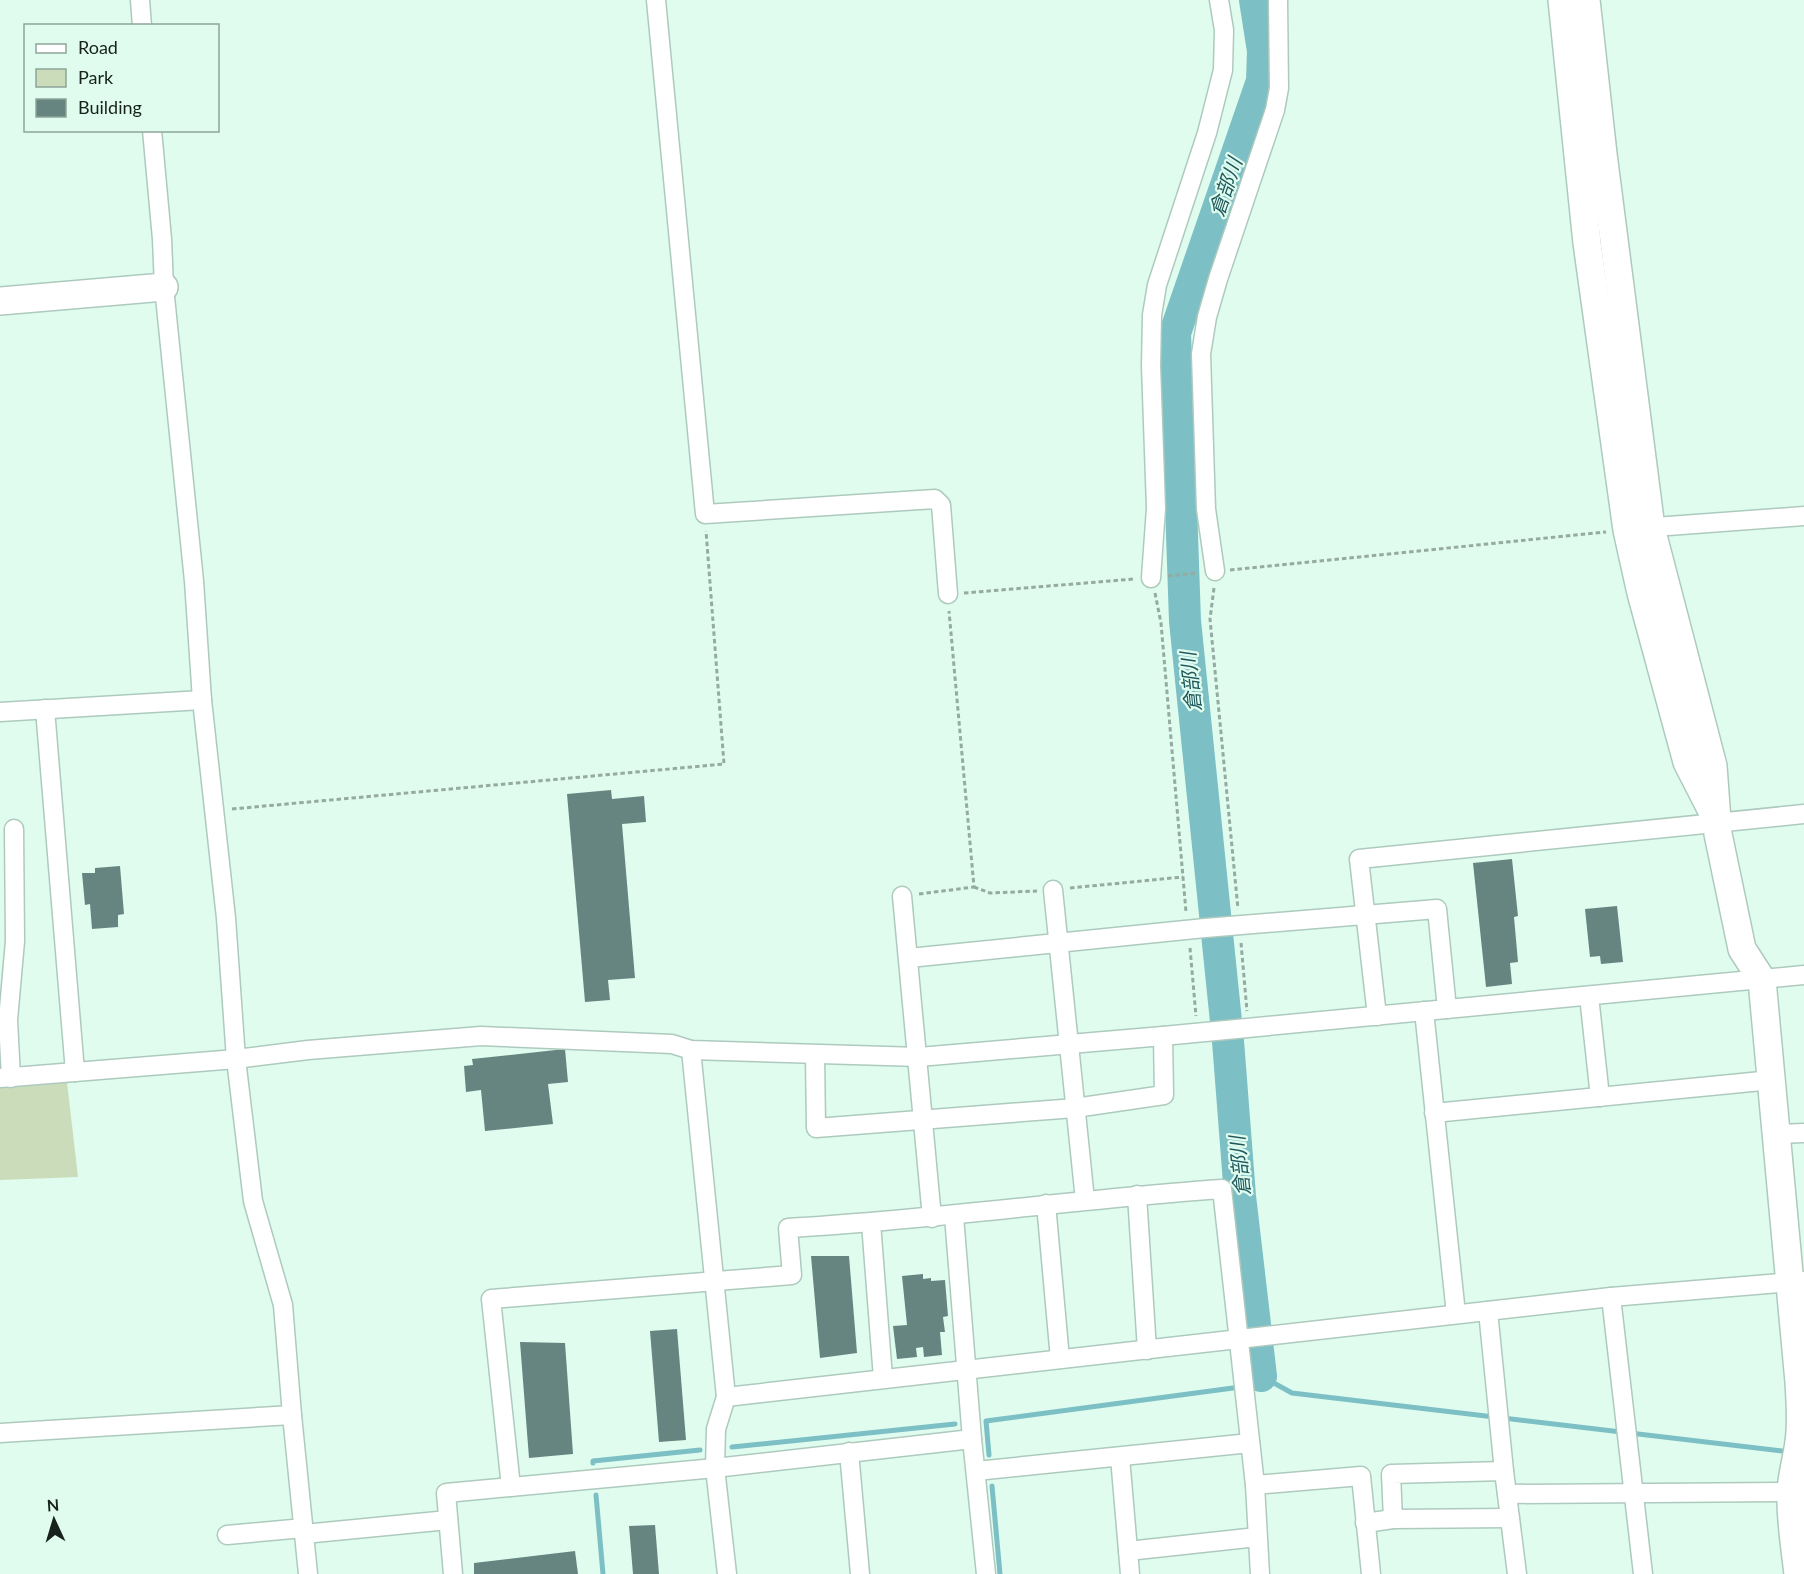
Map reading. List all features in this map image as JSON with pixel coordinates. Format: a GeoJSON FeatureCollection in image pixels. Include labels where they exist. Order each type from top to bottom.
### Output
{"type":"FeatureCollection","features":[{"type":"Feature","properties":{"kind":"street"},"geometry":{"type":"LineString","coordinates":[[140,0],[142,24]]}},
{"type":"Feature","properties":{"kind":"street"},"geometry":{"type":"LineString","coordinates":[[656,0],[705,514],[935,499],[941,506],[948,594]]}},
{"type":"Feature","properties":{"kind":"street"},"geometry":{"type":"LineString","coordinates":[[1158,577],[1151,366],[1152,315],[1157,285],[1208,133],[1222,70],[1224,30],[1219,0]]}},
{"type":"Feature","properties":{"kind":"street"},"geometry":{"type":"LineString","coordinates":[[1211,572],[1206,509],[1201,354],[1207,317],[1218,279],[1275,110],[1279,88],[1278,0]]}},
{"type":"Feature","properties":{"kind":"street"},"geometry":{"type":"LineString","coordinates":[[1562,0],[1587,243],[1639,529]]}},
{"type":"Feature","properties":{"kind":"street"},"geometry":{"type":"LineString","coordinates":[[1586,0],[1639,529],[1641,593],[1687,762],[1718,821],[1718,834],[1742,949],[1762,980],[1772,1080],[1791,1133],[1802,1382],[1801,1413],[1791,1492],[1791,1517],[1799,1562]]}},
{"type":"Feature","properties":{"kind":"street"},"geometry":{"type":"LineString","coordinates":[[152,132],[164,287],[194,581],[202,700],[226,918],[236,1059],[253,1201],[283,1305],[308,1574]]}},
{"type":"Feature","properties":{"kind":"street"},"geometry":{"type":"LineString","coordinates":[[0,302],[164,287]]}},
{"type":"Feature","properties":{"kind":"street"},"geometry":{"type":"LineString","coordinates":[[1639,529],[1804,516]]}},
{"type":"Feature","properties":{"kind":"street"},"geometry":{"type":"LineString","coordinates":[[0,712],[202,700]]}},
{"type":"Feature","properties":{"kind":"street"},"geometry":{"type":"LineString","coordinates":[[45,710],[75,1072]]}},
{"type":"Feature","properties":{"kind":"street"},"geometry":{"type":"LineString","coordinates":[[1377,1016],[1359,859],[1804,814]]}},
{"type":"Feature","properties":{"kind":"street"},"geometry":{"type":"LineString","coordinates":[[14,829],[15,941],[4,1020],[5,1078],[481,1036],[672,1044],[691,1050],[918,1057],[1068,1045],[1804,975]]}},
{"type":"Feature","properties":{"kind":"street"},"geometry":{"type":"LineString","coordinates":[[1053,890],[1085,1200]]}},
{"type":"Feature","properties":{"kind":"street"},"geometry":{"type":"LineString","coordinates":[[902,896],[932,1218]]}},
{"type":"Feature","properties":{"kind":"street"},"geometry":{"type":"LineString","coordinates":[[909,958],[1214,927],[1437,909],[1447,1009]]}},
{"type":"Feature","properties":{"kind":"street"},"geometry":{"type":"LineString","coordinates":[[1589,996],[1600,1097]]}},
{"type":"Feature","properties":{"kind":"street"},"geometry":{"type":"LineString","coordinates":[[1424,1011],[1456,1314]]}},
{"type":"Feature","properties":{"kind":"street"},"geometry":{"type":"LineString","coordinates":[[815,1055],[816,1128],[1075,1108],[1164,1095],[1163,1036]]}},
{"type":"Feature","properties":{"kind":"street"},"geometry":{"type":"LineString","coordinates":[[691,1050],[726,1397],[716,1429],[715,1468],[727,1574]]}},
{"type":"Feature","properties":{"kind":"street"},"geometry":{"type":"LineString","coordinates":[[1434,1113],[1772,1080]]}},
{"type":"Feature","properties":{"kind":"street"},"geometry":{"type":"LineString","coordinates":[[511,1487],[491,1299],[792,1275],[788,1228],[932,1218],[1085,1200],[1222,1189],[1241,1339],[1255,1485],[1260,1574]]}},
{"type":"Feature","properties":{"kind":"street"},"geometry":{"type":"LineString","coordinates":[[1137,1195],[1147,1350]]}},
{"type":"Feature","properties":{"kind":"street"},"geometry":{"type":"LineString","coordinates":[[1046,1204],[1060,1359]]}},
{"type":"Feature","properties":{"kind":"street"},"geometry":{"type":"LineString","coordinates":[[954,1216],[972,1439],[986,1574]]}},
{"type":"Feature","properties":{"kind":"street"},"geometry":{"type":"LineString","coordinates":[[872,1223],[882,1378]]}},
{"type":"Feature","properties":{"kind":"street"},"geometry":{"type":"LineString","coordinates":[[726,1397],[1611,1297],[1798,1281]]}},
{"type":"Feature","properties":{"kind":"street"},"geometry":{"type":"LineString","coordinates":[[1611,1297],[1643,1574]]}},
{"type":"Feature","properties":{"kind":"street"},"geometry":{"type":"LineString","coordinates":[[1488,1311],[1517,1574]]}},
{"type":"Feature","properties":{"kind":"street"},"geometry":{"type":"LineString","coordinates":[[0,1433],[292,1415]]}},
{"type":"Feature","properties":{"kind":"street"},"geometry":{"type":"LineString","coordinates":[[453,1574],[446,1493],[715,1468],[972,1439]]}},
{"type":"Feature","properties":{"kind":"street"},"geometry":{"type":"LineString","coordinates":[[976,1471],[1250,1443]]}},
{"type":"Feature","properties":{"kind":"street"},"geometry":{"type":"LineString","coordinates":[[849,1452],[860,1574]]}},
{"type":"Feature","properties":{"kind":"street"},"geometry":{"type":"LineString","coordinates":[[1120,1457],[1130,1574]]}},
{"type":"Feature","properties":{"kind":"street"},"geometry":{"type":"LineString","coordinates":[[1393,1519],[1391,1474],[1504,1471]]}},
{"type":"Feature","properties":{"kind":"street"},"geometry":{"type":"LineString","coordinates":[[1255,1485],[1360,1476],[1371,1574]]}},
{"type":"Feature","properties":{"kind":"street"},"geometry":{"type":"LineString","coordinates":[[1507,1494],[1791,1492]]}},
{"type":"Feature","properties":{"kind":"street"},"geometry":{"type":"LineString","coordinates":[[1365,1523],[1393,1519],[1510,1518]]}},
{"type":"Feature","properties":{"kind":"street"},"geometry":{"type":"LineString","coordinates":[[226,1535],[448,1520]]}},
{"type":"Feature","properties":{"kind":"street"},"geometry":{"type":"LineString","coordinates":[[1128,1551],[1257,1537]]}},
{"type":"Feature","properties":{"kind":"path"},"geometry":{"type":"LineString","coordinates":[[214,808],[724,764],[705,514]]}},
{"type":"Feature","properties":{"kind":"path"},"geometry":{"type":"LineString","coordinates":[[974,887],[948,594],[1158,577],[1639,529]]}},
{"type":"Feature","properties":{"kind":"path"},"geometry":{"type":"LineString","coordinates":[[1211,572],[1214,927],[1224,1030]]}},
{"type":"Feature","properties":{"kind":"path"},"geometry":{"type":"LineString","coordinates":[[1158,577],[1184,877],[1214,927],[1224,1030]]}},
{"type":"Feature","properties":{"kind":"path"},"geometry":{"type":"LineString","coordinates":[[902,896],[974,887],[990,893],[1053,890],[1184,877]]}},
{"type":"Feature","properties":{"kind":"green space"},"geometry":{"type":"Polygon","coordinates":[[[67,1082],[78,1177],[0,1180],[0,1087],[67,1082]]]}},
{"type":"Feature","properties":{"kind":"building"},"geometry":{"type":"Polygon","coordinates":[[[611,790],[612,799],[644,796],[646,822],[622,824],[635,978],[608,980],[610,1000],[585,1002],[567,794],[611,790]]]}},
{"type":"Feature","properties":{"kind":"building"},"geometry":{"type":"Polygon","coordinates":[[[1512,859],[1518,916],[1514,917],[1518,962],[1510,963],[1512,984],[1486,987],[1473,863],[1512,859]]]}},
{"type":"Feature","properties":{"kind":"building"},"geometry":{"type":"Polygon","coordinates":[[[120,866],[124,914],[118,915],[118,927],[92,929],[90,904],[85,905],[82,873],[95,873],[95,868],[120,866]]]}},
{"type":"Feature","properties":{"kind":"building"},"geometry":{"type":"Polygon","coordinates":[[[1617,906],[1623,962],[1601,964],[1600,956],[1590,957],[1585,909],[1617,906]]]}},
{"type":"Feature","properties":{"kind":"building"},"geometry":{"type":"Polygon","coordinates":[[[565,1049],[568,1082],[548,1084],[553,1124],[485,1131],[481,1090],[466,1092],[464,1066],[473,1065],[472,1059],[565,1049]]]}},
{"type":"Feature","properties":{"kind":"building"},"geometry":{"type":"Polygon","coordinates":[[[811,1256],[849,1256],[857,1353],[820,1358],[811,1256]]]}},
{"type":"Feature","properties":{"kind":"building"},"geometry":{"type":"Polygon","coordinates":[[[923,1274],[923,1279],[945,1280],[948,1316],[943,1317],[945,1332],[940,1332],[942,1355],[924,1357],[923,1347],[916,1348],[917,1357],[897,1359],[893,1326],[907,1325],[902,1276],[923,1274]]]}},
{"type":"Feature","properties":{"kind":"building"},"geometry":{"type":"Polygon","coordinates":[[[677,1329],[686,1440],[659,1442],[650,1331],[677,1329]]]}},
{"type":"Feature","properties":{"kind":"building"},"geometry":{"type":"Polygon","coordinates":[[[520,1342],[565,1343],[573,1454],[529,1458],[520,1342]]]}},
{"type":"Feature","properties":{"kind":"building"},"geometry":{"type":"Polygon","coordinates":[[[655,1525],[659,1574],[633,1574],[629,1526],[655,1525]]]}},
{"type":"Feature","properties":{"kind":"building"},"geometry":{"type":"Polygon","coordinates":[[[575,1551],[578,1574],[474,1574],[474,1563],[575,1551]]]}},
{"type":"Feature","properties":{"kind":"waterway","name":"倉部川"},"geometry":{"type":"LineString","coordinates":[[1255,0],[1263,51],[1262,81],[1175,333],[1185,621],[1228,1041],[1240,1196],[1261,1376]]}},
{"type":"Feature","properties":{"kind":"waterway"},"geometry":{"type":"LineString","coordinates":[[1248,1382],[1261,1376],[1292,1393],[1790,1452]]}},
{"type":"Feature","properties":{"kind":"waterway"},"geometry":{"type":"LineString","coordinates":[[989,1455],[986,1421],[1239,1386]]}},
{"type":"Feature","properties":{"kind":"waterway"},"geometry":{"type":"LineString","coordinates":[[732,1447],[955,1424]]}},
{"type":"Feature","properties":{"kind":"waterway"},"geometry":{"type":"LineString","coordinates":[[593,1463],[593,1461],[700,1450]]}},
{"type":"Feature","properties":{"kind":"waterway"},"geometry":{"type":"LineString","coordinates":[[992,1486],[1000,1574]]}},
{"type":"Feature","properties":{"kind":"waterway"},"geometry":{"type":"LineString","coordinates":[[596,1495],[603,1574]]}}]}
